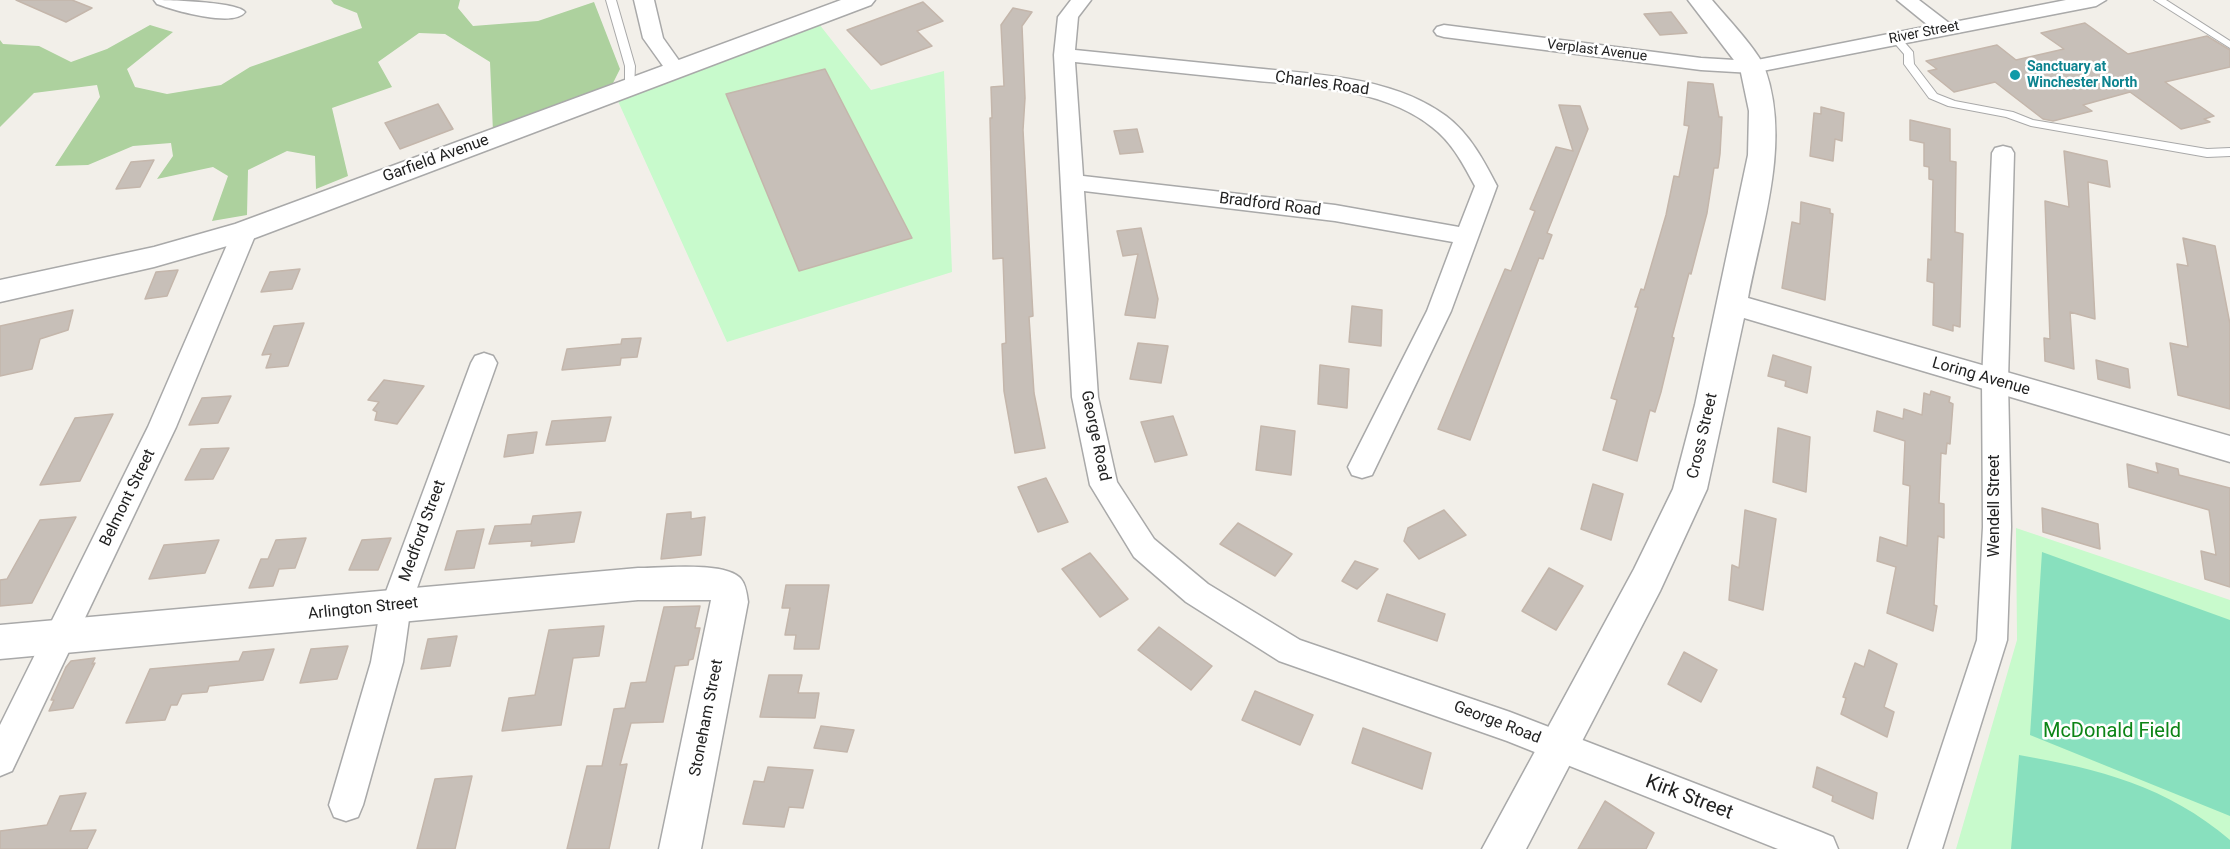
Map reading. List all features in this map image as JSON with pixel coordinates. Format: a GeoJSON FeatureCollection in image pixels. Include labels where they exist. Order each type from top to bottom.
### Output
{"type":"FeatureCollection","features":[{"type":"Feature","properties":{"kind":"street"},"geometry":{"type":"LineString","coordinates":[[164,0],[190,9],[235,12]]}},
{"type":"Feature","properties":{"kind":"street"},"geometry":{"type":"LineString","coordinates":[[645,0],[653,38],[675,69]]}},
{"type":"Feature","properties":{"kind":"street","name":"Garfield Avenue"},"geometry":{"type":"LineString","coordinates":[[0,291],[154,257],[245,231],[863,0]]}},
{"type":"Feature","properties":{"kind":"street","name":"George Road"},"geometry":{"type":"LineString","coordinates":[[1081,0],[1068,17],[1064,55],[1085,397],[1104,485],[1144,548],[1197,593],[1290,651],[1417,694],[1558,746]]}},
{"type":"Feature","properties":{"kind":"street","name":"Cross Street"},"geometry":{"type":"LineString","coordinates":[[1503,849],[1642,590],[1690,489],[1732,304],[1762,155],[1762,111],[1752,67],[1700,0]]}},
{"type":"Feature","properties":{"kind":"street"},"geometry":{"type":"LineString","coordinates":[[1907,0],[1945,29]]}},
{"type":"Feature","properties":{"kind":"street","name":"River Street"},"geometry":{"type":"LineString","coordinates":[[1752,67],[2096,0]]}},
{"type":"Feature","properties":{"kind":"street","name":"Verplast Avenue"},"geometry":{"type":"LineString","coordinates":[[1443,31],[1701,64],[1752,67]]}},
{"type":"Feature","properties":{"kind":"street","name":"Charles Road"},"geometry":{"type":"LineString","coordinates":[[1064,55],[1295,80],[1379,92],[1431,116],[1451,132],[1469,155],[1485,186],[1439,311],[1362,467]]}},
{"type":"Feature","properties":{"kind":"street","name":"Wendell Street"},"geometry":{"type":"LineString","coordinates":[[1925,849],[1992,640],[1997,527],[1995,381],[2003,153]]}},
{"type":"Feature","properties":{"kind":"street","name":"Bradford Road"},"geometry":{"type":"LineString","coordinates":[[1073,182],[1335,213],[1467,236]]}},
{"type":"Feature","properties":{"kind":"street","name":"Belmont Street"},"geometry":{"type":"LineString","coordinates":[[0,760],[162,427],[245,231]]}},
{"type":"Feature","properties":{"kind":"street","name":"Loring Avenue"},"geometry":{"type":"LineString","coordinates":[[1732,304],[2230,449]]}},
{"type":"Feature","properties":{"kind":"street","name":"Medford Street"},"geometry":{"type":"LineString","coordinates":[[346,805],[387,662],[396,605],[484,363]]}},
{"type":"Feature","properties":{"kind":"street","name":"Arlington Street"},"geometry":{"type":"LineString","coordinates":[[0,642],[648,584],[709,582],[726,586]]}},
{"type":"Feature","properties":{"kind":"street","name":"Stoneham Street"},"geometry":{"type":"LineString","coordinates":[[680,849],[730,602],[726,586]]}},
{"type":"Feature","properties":{"kind":"street","name":"Kirk Street"},"geometry":{"type":"LineString","coordinates":[[1558,746],[1821,849]]}},
{"type":"Feature","properties":{"kind":"lane"},"geometry":{"type":"LineString","coordinates":[[611,0],[630,66],[630,86]]}},
{"type":"Feature","properties":{"kind":"lane"},"geometry":{"type":"LineString","coordinates":[[2159,0],[2230,45]]}},
{"type":"Feature","properties":{"kind":"lane"},"geometry":{"type":"LineString","coordinates":[[1896,39],[1909,54],[1909,64],[1933,96],[1952,104],[2009,114],[2031,123],[2207,153],[2230,152]]}},
{"type":"Feature","properties":{"kind":"green space"},"geometry":{"type":"Polygon","coordinates":[[[331,0],[460,0],[458,8],[473,26],[538,21],[594,2],[620,69],[613,83],[493,132],[490,62],[445,34],[419,33],[378,62],[392,87],[332,108],[348,176],[316,189],[315,156],[287,151],[248,170],[247,215],[212,221],[228,176],[213,167],[157,179],[173,156],[171,143],[133,146],[88,165],[55,166],[100,97],[97,85],[34,93],[0,127],[0,40],[3,44],[39,46],[71,62],[107,49],[150,25],[173,32],[127,69],[135,87],[167,94],[221,85],[250,67],[362,28],[357,13],[334,4],[331,0]]]}},
{"type":"Feature","properties":{"kind":"green space"},"geometry":{"type":"Polygon","coordinates":[[[819,24],[871,90],[944,71],[952,272],[727,342],[617,99],[819,24]]]}},
{"type":"Feature","properties":{"kind":"green space","name":"McDonald Field"},"geometry":{"type":"Polygon","coordinates":[[[2016,528],[2230,600],[2230,849],[1956,849],[2017,640],[2016,528]]]}},
{"type":"Feature","properties":{"kind":"green space"},"geometry":{"type":"Polygon","coordinates":[[[2042,552],[2230,620],[2230,816],[2030,735],[2042,552]]]}},
{"type":"Feature","properties":{"kind":"green space"},"geometry":{"type":"Polygon","coordinates":[[[2019,755],[2104,774],[2157,793],[2206,821],[2230,840],[2230,849],[2011,849],[2019,755]]]}},
{"type":"Feature","properties":{"kind":"building"},"geometry":{"type":"Polygon","coordinates":[[[16,0],[72,0],[92,8],[66,22],[16,0]]]}},
{"type":"Feature","properties":{"kind":"building"},"geometry":{"type":"Polygon","coordinates":[[[923,2],[943,21],[917,31],[932,46],[881,65],[847,30],[923,2]]]}},
{"type":"Feature","properties":{"kind":"building"},"geometry":{"type":"Polygon","coordinates":[[[1013,8],[1032,12],[1022,26],[1025,98],[1023,130],[1033,316],[1029,317],[1034,393],[1045,448],[1015,453],[1004,391],[1002,344],[1006,343],[1003,258],[993,259],[990,118],[992,118],[991,87],[1004,86],[1001,25],[1013,8]]]}},
{"type":"Feature","properties":{"kind":"building"},"geometry":{"type":"Polygon","coordinates":[[[1671,12],[1687,33],[1660,35],[1644,14],[1671,12]]]}},
{"type":"Feature","properties":{"kind":"building","name":"Sanctuary at Winchester North"},"geometry":{"type":"Polygon","coordinates":[[[2085,23],[2128,54],[2207,36],[2230,50],[2230,67],[2165,82],[2214,116],[2204,119],[2210,122],[2181,129],[2130,92],[2083,105],[2092,111],[2053,121],[2043,119],[1995,82],[1954,92],[1928,71],[1937,69],[1926,61],[1997,45],[2016,60],[2064,49],[2041,33],[2085,23]]]}},
{"type":"Feature","properties":{"kind":"building"},"geometry":{"type":"Polygon","coordinates":[[[825,69],[912,238],[799,271],[726,94],[825,69]]]}},
{"type":"Feature","properties":{"kind":"building"},"geometry":{"type":"Polygon","coordinates":[[[1688,82],[1713,84],[1719,117],[1722,117],[1720,154],[1718,168],[1714,168],[1707,213],[1691,274],[1689,273],[1672,337],[1674,338],[1661,392],[1655,412],[1650,410],[1637,461],[1603,450],[1617,400],[1611,398],[1638,307],[1635,307],[1641,289],[1644,290],[1666,215],[1674,176],[1679,177],[1689,126],[1684,125],[1688,82]]]}},
{"type":"Feature","properties":{"kind":"building"},"geometry":{"type":"Polygon","coordinates":[[[438,104],[453,129],[400,149],[385,123],[438,104]]]}},
{"type":"Feature","properties":{"kind":"building"},"geometry":{"type":"Polygon","coordinates":[[[1559,105],[1580,106],[1588,129],[1547,233],[1552,235],[1543,259],[1539,258],[1470,440],[1438,429],[1505,269],[1511,271],[1535,211],[1530,209],[1556,147],[1573,151],[1559,105]]]}},
{"type":"Feature","properties":{"kind":"building"},"geometry":{"type":"Polygon","coordinates":[[[1821,107],[1844,113],[1842,141],[1835,139],[1833,161],[1810,156],[1814,113],[1821,114],[1821,107]]]}},
{"type":"Feature","properties":{"kind":"building"},"geometry":{"type":"Polygon","coordinates":[[[1910,120],[1950,129],[1950,161],[1956,162],[1955,232],[1963,234],[1960,327],[1953,325],[1953,331],[1933,325],[1934,283],[1927,281],[1928,259],[1931,260],[1933,180],[1929,179],[1929,167],[1924,166],[1924,143],[1910,140],[1910,120]]]}},
{"type":"Feature","properties":{"kind":"building"},"geometry":{"type":"Polygon","coordinates":[[[1137,129],[1143,152],[1120,154],[1114,131],[1137,129]]]}},
{"type":"Feature","properties":{"kind":"building"},"geometry":{"type":"Polygon","coordinates":[[[2064,151],[2107,161],[2110,187],[2088,182],[2095,319],[2070,312],[2074,369],[2045,361],[2044,338],[2050,339],[2045,201],[2069,207],[2064,151]]]}},
{"type":"Feature","properties":{"kind":"building"},"geometry":{"type":"Polygon","coordinates":[[[154,160],[140,187],[116,189],[131,162],[154,160]]]}},
{"type":"Feature","properties":{"kind":"building"},"geometry":{"type":"Polygon","coordinates":[[[1801,202],[1830,209],[1830,213],[1833,214],[1825,300],[1782,288],[1792,222],[1800,224],[1801,202]]]}},
{"type":"Feature","properties":{"kind":"building"},"geometry":{"type":"Polygon","coordinates":[[[1141,228],[1158,299],[1155,318],[1125,315],[1138,254],[1123,256],[1117,231],[1141,228]]]}},
{"type":"Feature","properties":{"kind":"building"},"geometry":{"type":"Polygon","coordinates":[[[2183,238],[2215,246],[2230,324],[2230,409],[2178,395],[2170,343],[2188,347],[2177,264],[2188,266],[2183,238]]]}},
{"type":"Feature","properties":{"kind":"building"},"geometry":{"type":"Polygon","coordinates":[[[300,269],[292,289],[261,292],[270,272],[300,269]]]}},
{"type":"Feature","properties":{"kind":"building"},"geometry":{"type":"Polygon","coordinates":[[[178,270],[167,296],[145,299],[156,272],[178,270]]]}},
{"type":"Feature","properties":{"kind":"building"},"geometry":{"type":"Polygon","coordinates":[[[1352,306],[1382,310],[1381,346],[1349,342],[1352,306]]]}},
{"type":"Feature","properties":{"kind":"building"},"geometry":{"type":"Polygon","coordinates":[[[73,310],[68,330],[40,339],[32,369],[0,376],[0,326],[73,310]]]}},
{"type":"Feature","properties":{"kind":"building"},"geometry":{"type":"Polygon","coordinates":[[[304,323],[288,366],[266,368],[271,354],[262,355],[274,326],[304,323]]]}},
{"type":"Feature","properties":{"kind":"building"},"geometry":{"type":"Polygon","coordinates":[[[641,338],[637,357],[621,358],[620,365],[562,370],[567,349],[621,344],[622,339],[641,338]]]}},
{"type":"Feature","properties":{"kind":"building"},"geometry":{"type":"Polygon","coordinates":[[[1138,343],[1168,346],[1161,383],[1130,379],[1138,343]]]}},
{"type":"Feature","properties":{"kind":"building"},"geometry":{"type":"Polygon","coordinates":[[[1773,355],[1811,367],[1807,393],[1785,386],[1786,381],[1768,376],[1773,355]]]}},
{"type":"Feature","properties":{"kind":"building"},"geometry":{"type":"Polygon","coordinates":[[[2096,360],[2128,369],[2130,388],[2098,379],[2096,360]]]}},
{"type":"Feature","properties":{"kind":"building"},"geometry":{"type":"Polygon","coordinates":[[[1320,365],[1349,369],[1347,408],[1318,404],[1320,365]]]}},
{"type":"Feature","properties":{"kind":"building"},"geometry":{"type":"Polygon","coordinates":[[[384,380],[424,386],[397,424],[375,420],[377,412],[373,410],[379,402],[368,400],[384,380]]]}},
{"type":"Feature","properties":{"kind":"building"},"geometry":{"type":"Polygon","coordinates":[[[1931,391],[1950,397],[1949,402],[1953,404],[1950,444],[1947,443],[1946,454],[1941,453],[1939,503],[1944,504],[1944,538],[1938,536],[1934,605],[1937,606],[1933,631],[1887,613],[1896,567],[1877,561],[1880,537],[1907,546],[1910,486],[1903,484],[1905,441],[1874,431],[1877,411],[1903,419],[1904,409],[1922,415],[1924,393],[1930,395],[1931,391]]]}},
{"type":"Feature","properties":{"kind":"building"},"geometry":{"type":"Polygon","coordinates":[[[231,396],[218,423],[189,425],[202,398],[231,396]]]}},
{"type":"Feature","properties":{"kind":"building"},"geometry":{"type":"Polygon","coordinates":[[[113,414],[80,481],[40,485],[75,418],[113,414]]]}},
{"type":"Feature","properties":{"kind":"building"},"geometry":{"type":"Polygon","coordinates":[[[1173,416],[1187,455],[1155,462],[1141,422],[1173,416]]]}},
{"type":"Feature","properties":{"kind":"building"},"geometry":{"type":"Polygon","coordinates":[[[611,417],[605,441],[546,445],[552,421],[611,417]]]}},
{"type":"Feature","properties":{"kind":"building"},"geometry":{"type":"Polygon","coordinates":[[[1261,426],[1295,431],[1291,475],[1256,470],[1261,426]]]}},
{"type":"Feature","properties":{"kind":"building"},"geometry":{"type":"Polygon","coordinates":[[[1778,428],[1810,437],[1806,492],[1773,482],[1778,428]]]}},
{"type":"Feature","properties":{"kind":"building"},"geometry":{"type":"Polygon","coordinates":[[[537,432],[533,453],[504,457],[508,435],[537,432]]]}},
{"type":"Feature","properties":{"kind":"building"},"geometry":{"type":"Polygon","coordinates":[[[229,448],[213,479],[185,480],[201,449],[229,448]]]}},
{"type":"Feature","properties":{"kind":"building"},"geometry":{"type":"Polygon","coordinates":[[[2156,463],[2178,469],[2179,475],[2230,488],[2230,587],[2205,579],[2201,551],[2216,555],[2209,510],[2129,487],[2127,464],[2158,473],[2156,463]]]}},
{"type":"Feature","properties":{"kind":"building"},"geometry":{"type":"Polygon","coordinates":[[[1046,478],[1068,522],[1038,532],[1018,487],[1046,478]]]}},
{"type":"Feature","properties":{"kind":"building"},"geometry":{"type":"Polygon","coordinates":[[[1593,484],[1623,494],[1611,540],[1581,529],[1593,484]]]}},
{"type":"Feature","properties":{"kind":"building"},"geometry":{"type":"Polygon","coordinates":[[[2042,508],[2098,524],[2100,549],[2043,532],[2042,508]]]}},
{"type":"Feature","properties":{"kind":"building"},"geometry":{"type":"Polygon","coordinates":[[[1444,510],[1466,535],[1419,559],[1404,541],[1408,528],[1444,510]]]}},
{"type":"Feature","properties":{"kind":"building"},"geometry":{"type":"Polygon","coordinates":[[[1745,510],[1776,519],[1763,610],[1729,600],[1732,565],[1739,568],[1745,510]]]}},
{"type":"Feature","properties":{"kind":"building"},"geometry":{"type":"Polygon","coordinates":[[[581,512],[574,542],[531,546],[532,541],[489,544],[495,526],[531,524],[533,516],[581,512]]]}},
{"type":"Feature","properties":{"kind":"building"},"geometry":{"type":"Polygon","coordinates":[[[691,512],[691,519],[705,517],[701,555],[661,559],[667,514],[691,512]]]}},
{"type":"Feature","properties":{"kind":"building"},"geometry":{"type":"Polygon","coordinates":[[[76,517],[32,603],[0,606],[0,580],[7,579],[40,520],[76,517]]]}},
{"type":"Feature","properties":{"kind":"building"},"geometry":{"type":"Polygon","coordinates":[[[1238,523],[1292,554],[1275,576],[1220,544],[1238,523]]]}},
{"type":"Feature","properties":{"kind":"building"},"geometry":{"type":"Polygon","coordinates":[[[484,529],[474,568],[445,570],[457,531],[484,529]]]}},
{"type":"Feature","properties":{"kind":"building"},"geometry":{"type":"Polygon","coordinates":[[[306,538],[295,568],[279,569],[273,586],[249,588],[261,559],[268,559],[276,540],[306,538]]]}},
{"type":"Feature","properties":{"kind":"building"},"geometry":{"type":"Polygon","coordinates":[[[391,538],[378,570],[349,570],[362,540],[391,538]]]}},
{"type":"Feature","properties":{"kind":"building"},"geometry":{"type":"Polygon","coordinates":[[[219,540],[205,573],[149,579],[164,545],[219,540]]]}},
{"type":"Feature","properties":{"kind":"building"},"geometry":{"type":"Polygon","coordinates":[[[1090,553],[1128,599],[1100,617],[1062,569],[1090,553]]]}},
{"type":"Feature","properties":{"kind":"building"},"geometry":{"type":"Polygon","coordinates":[[[1355,561],[1378,569],[1357,589],[1342,581],[1355,561]]]}},
{"type":"Feature","properties":{"kind":"building"},"geometry":{"type":"Polygon","coordinates":[[[1549,568],[1583,586],[1556,630],[1522,611],[1549,568]]]}},
{"type":"Feature","properties":{"kind":"building"},"geometry":{"type":"Polygon","coordinates":[[[786,585],[829,585],[819,649],[794,649],[796,635],[785,635],[790,608],[782,608],[786,585]]]}},
{"type":"Feature","properties":{"kind":"building"},"geometry":{"type":"Polygon","coordinates":[[[1387,594],[1445,614],[1437,641],[1378,621],[1387,594]]]}},
{"type":"Feature","properties":{"kind":"building"},"geometry":{"type":"Polygon","coordinates":[[[700,606],[695,628],[700,628],[693,659],[689,660],[688,665],[675,666],[663,722],[631,723],[620,765],[627,764],[609,849],[567,849],[587,766],[602,766],[614,709],[625,708],[631,683],[646,682],[664,607],[700,606]]]}},
{"type":"Feature","properties":{"kind":"building"},"geometry":{"type":"Polygon","coordinates":[[[604,626],[599,656],[573,658],[561,725],[502,731],[509,698],[535,695],[549,630],[604,626]]]}},
{"type":"Feature","properties":{"kind":"building"},"geometry":{"type":"Polygon","coordinates":[[[1159,627],[1212,666],[1191,690],[1138,650],[1159,627]]]}},
{"type":"Feature","properties":{"kind":"building"},"geometry":{"type":"Polygon","coordinates":[[[457,636],[450,666],[421,669],[428,639],[457,636]]]}},
{"type":"Feature","properties":{"kind":"building"},"geometry":{"type":"Polygon","coordinates":[[[348,646],[337,679],[300,683],[311,649],[348,646]]]}},
{"type":"Feature","properties":{"kind":"building"},"geometry":{"type":"Polygon","coordinates":[[[274,649],[263,680],[209,686],[207,692],[182,694],[177,705],[171,705],[165,720],[126,723],[150,669],[239,661],[243,652],[274,649]]]}},
{"type":"Feature","properties":{"kind":"building"},"geometry":{"type":"Polygon","coordinates":[[[1869,650],[1897,664],[1884,707],[1894,712],[1887,737],[1841,714],[1846,698],[1843,697],[1855,663],[1864,667],[1869,650]]]}},
{"type":"Feature","properties":{"kind":"building"},"geometry":{"type":"Polygon","coordinates":[[[1684,652],[1717,670],[1701,702],[1668,684],[1684,652]]]}},
{"type":"Feature","properties":{"kind":"building"},"geometry":{"type":"Polygon","coordinates":[[[95,658],[92,664],[95,663],[73,708],[49,711],[54,700],[51,700],[71,661],[95,658]]]}},
{"type":"Feature","properties":{"kind":"building"},"geometry":{"type":"Polygon","coordinates":[[[769,675],[802,675],[798,693],[819,693],[815,718],[760,717],[769,675]]]}},
{"type":"Feature","properties":{"kind":"building"},"geometry":{"type":"Polygon","coordinates":[[[1255,691],[1313,715],[1300,745],[1242,720],[1255,691]]]}},
{"type":"Feature","properties":{"kind":"building"},"geometry":{"type":"Polygon","coordinates":[[[821,726],[854,730],[847,752],[814,748],[821,726]]]}},
{"type":"Feature","properties":{"kind":"building"},"geometry":{"type":"Polygon","coordinates":[[[1363,728],[1431,753],[1422,789],[1352,763],[1363,728]]]}},
{"type":"Feature","properties":{"kind":"building"},"geometry":{"type":"Polygon","coordinates":[[[768,767],[813,770],[803,808],[789,807],[784,827],[743,824],[754,781],[764,782],[768,767]]]}},
{"type":"Feature","properties":{"kind":"building"},"geometry":{"type":"Polygon","coordinates":[[[1817,767],[1877,793],[1873,819],[1832,801],[1833,796],[1813,787],[1817,767]]]}},
{"type":"Feature","properties":{"kind":"building"},"geometry":{"type":"Polygon","coordinates":[[[472,776],[455,849],[417,849],[435,779],[472,776]]]}},
{"type":"Feature","properties":{"kind":"building"},"geometry":{"type":"Polygon","coordinates":[[[86,793],[70,831],[96,830],[87,849],[0,849],[0,831],[47,825],[60,796],[86,793]]]}},
{"type":"Feature","properties":{"kind":"building"},"geometry":{"type":"Polygon","coordinates":[[[1605,801],[1654,833],[1646,849],[1578,849],[1605,801]]]}},
{"type":"Feature","properties":{"kind":"place","name":"Sanctuary at Winchester North"},"geometry":{"type":"Point","coordinates":[2015,75]}}]}
